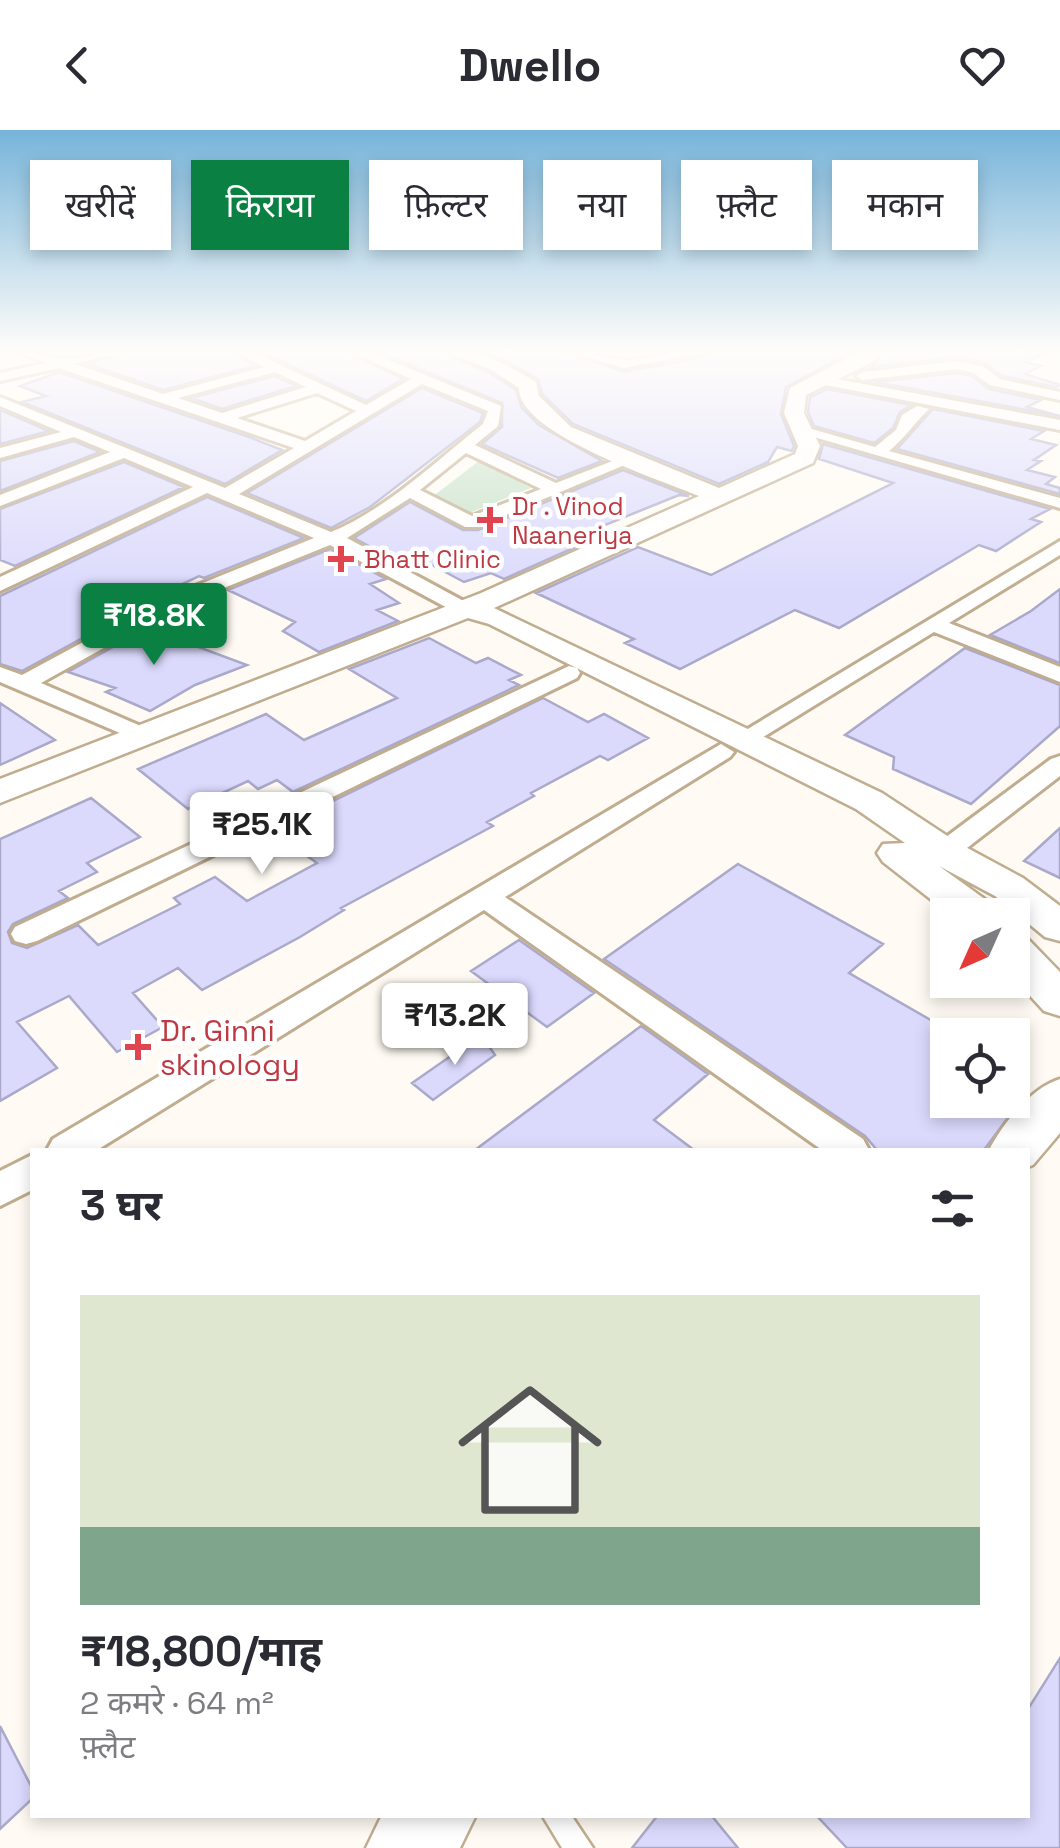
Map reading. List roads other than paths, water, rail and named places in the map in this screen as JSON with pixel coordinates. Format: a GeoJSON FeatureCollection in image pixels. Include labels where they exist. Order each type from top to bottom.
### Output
{"type":"FeatureCollection","features":[{"type":"Feature","properties":{"kind":"main road"},"geometry":{"type":"LineString","coordinates":[[564,430],[713,494]]}},
{"type":"Feature","properties":{"kind":"main road"},"geometry":{"type":"LineString","coordinates":[[0,792],[491,599],[713,494],[805,458],[802,430]]}},
{"type":"Feature","properties":{"kind":"main road"},"geometry":{"type":"LineString","coordinates":[[462,608],[474,623],[569,673],[869,802],[944,852],[1008,887],[1060,927]]}},
{"type":"Feature","properties":{"kind":"main road"},"geometry":{"type":"LineString","coordinates":[[462,608],[500,618],[732,745],[843,815],[955,898]]}},
{"type":"Feature","properties":{"kind":"main road"},"geometry":{"type":"LineString","coordinates":[[1030,968],[1060,1000]]}},
{"type":"Feature","properties":{"kind":"main road"},"geometry":{"type":"LineString","coordinates":[[1018,1148],[1060,1098]]}},
{"type":"Feature","properties":{"kind":"main road"},"geometry":{"type":"LineString","coordinates":[[407,1848],[433,1818]]}},
{"type":"Feature","properties":{"kind":"street"},"geometry":{"type":"LineString","coordinates":[[72,430],[334,540],[462,608]]}},
{"type":"Feature","properties":{"kind":"street"},"geometry":{"type":"LineString","coordinates":[[258,430],[307,447]]}},
{"type":"Feature","properties":{"kind":"street"},"geometry":{"type":"LineString","coordinates":[[0,585],[218,490],[335,430]]}},
{"type":"Feature","properties":{"kind":"street"},"geometry":{"type":"LineString","coordinates":[[24,684],[170,602],[334,540],[409,490],[485,430]]}},
{"type":"Feature","properties":{"kind":"street"},"geometry":{"type":"LineString","coordinates":[[878,452],[904,430]]}},
{"type":"Feature","properties":{"kind":"street"},"geometry":{"type":"LineString","coordinates":[[0,453],[77,432]]}},
{"type":"Feature","properties":{"kind":"street"},"geometry":{"type":"LineString","coordinates":[[805,438],[878,452],[1060,503]]}},
{"type":"Feature","properties":{"kind":"street"},"geometry":{"type":"LineString","coordinates":[[464,446],[555,489]]}},
{"type":"Feature","properties":{"kind":"street"},"geometry":{"type":"LineString","coordinates":[[0,501],[125,452]]}},
{"type":"Feature","properties":{"kind":"street"},"geometry":{"type":"LineString","coordinates":[[409,490],[471,523],[631,459]]}},
{"type":"Feature","properties":{"kind":"street"},"geometry":{"type":"LineString","coordinates":[[69,1148],[933,624],[1054,557]]}},
{"type":"Feature","properties":{"kind":"street"},"geometry":{"type":"LineString","coordinates":[[933,624],[1060,675]]}},
{"type":"Feature","properties":{"kind":"street"},"geometry":{"type":"LineString","coordinates":[[26,934],[569,673]]}},
{"type":"Feature","properties":{"kind":"street"},"geometry":{"type":"LineString","coordinates":[[0,674],[141,735]]}},
{"type":"Feature","properties":{"kind":"street"},"geometry":{"type":"LineString","coordinates":[[944,852],[1056,772]]}},
{"type":"Feature","properties":{"kind":"street"},"geometry":{"type":"LineString","coordinates":[[484,896],[847,1148]]}},
{"type":"Feature","properties":{"kind":"street"},"geometry":{"type":"LineString","coordinates":[[0,1190],[30,1171]]}},
{"type":"Feature","properties":{"kind":"lane"},"geometry":{"type":"LineString","coordinates":[[557,1818],[579,1848]]}},
{"type":"Feature","properties":{"kind":"place","name":"Dr . Vinod Naaneriya"},"geometry":{"type":"Point","coordinates":[490,520]}},
{"type":"Feature","properties":{"kind":"place","name":"Bhatt Clinic"},"geometry":{"type":"Point","coordinates":[341,559]}},
{"type":"Feature","properties":{"kind":"place","name":"Dr. Ginni skinology"},"geometry":{"type":"Point","coordinates":[138,1047]}}]}
